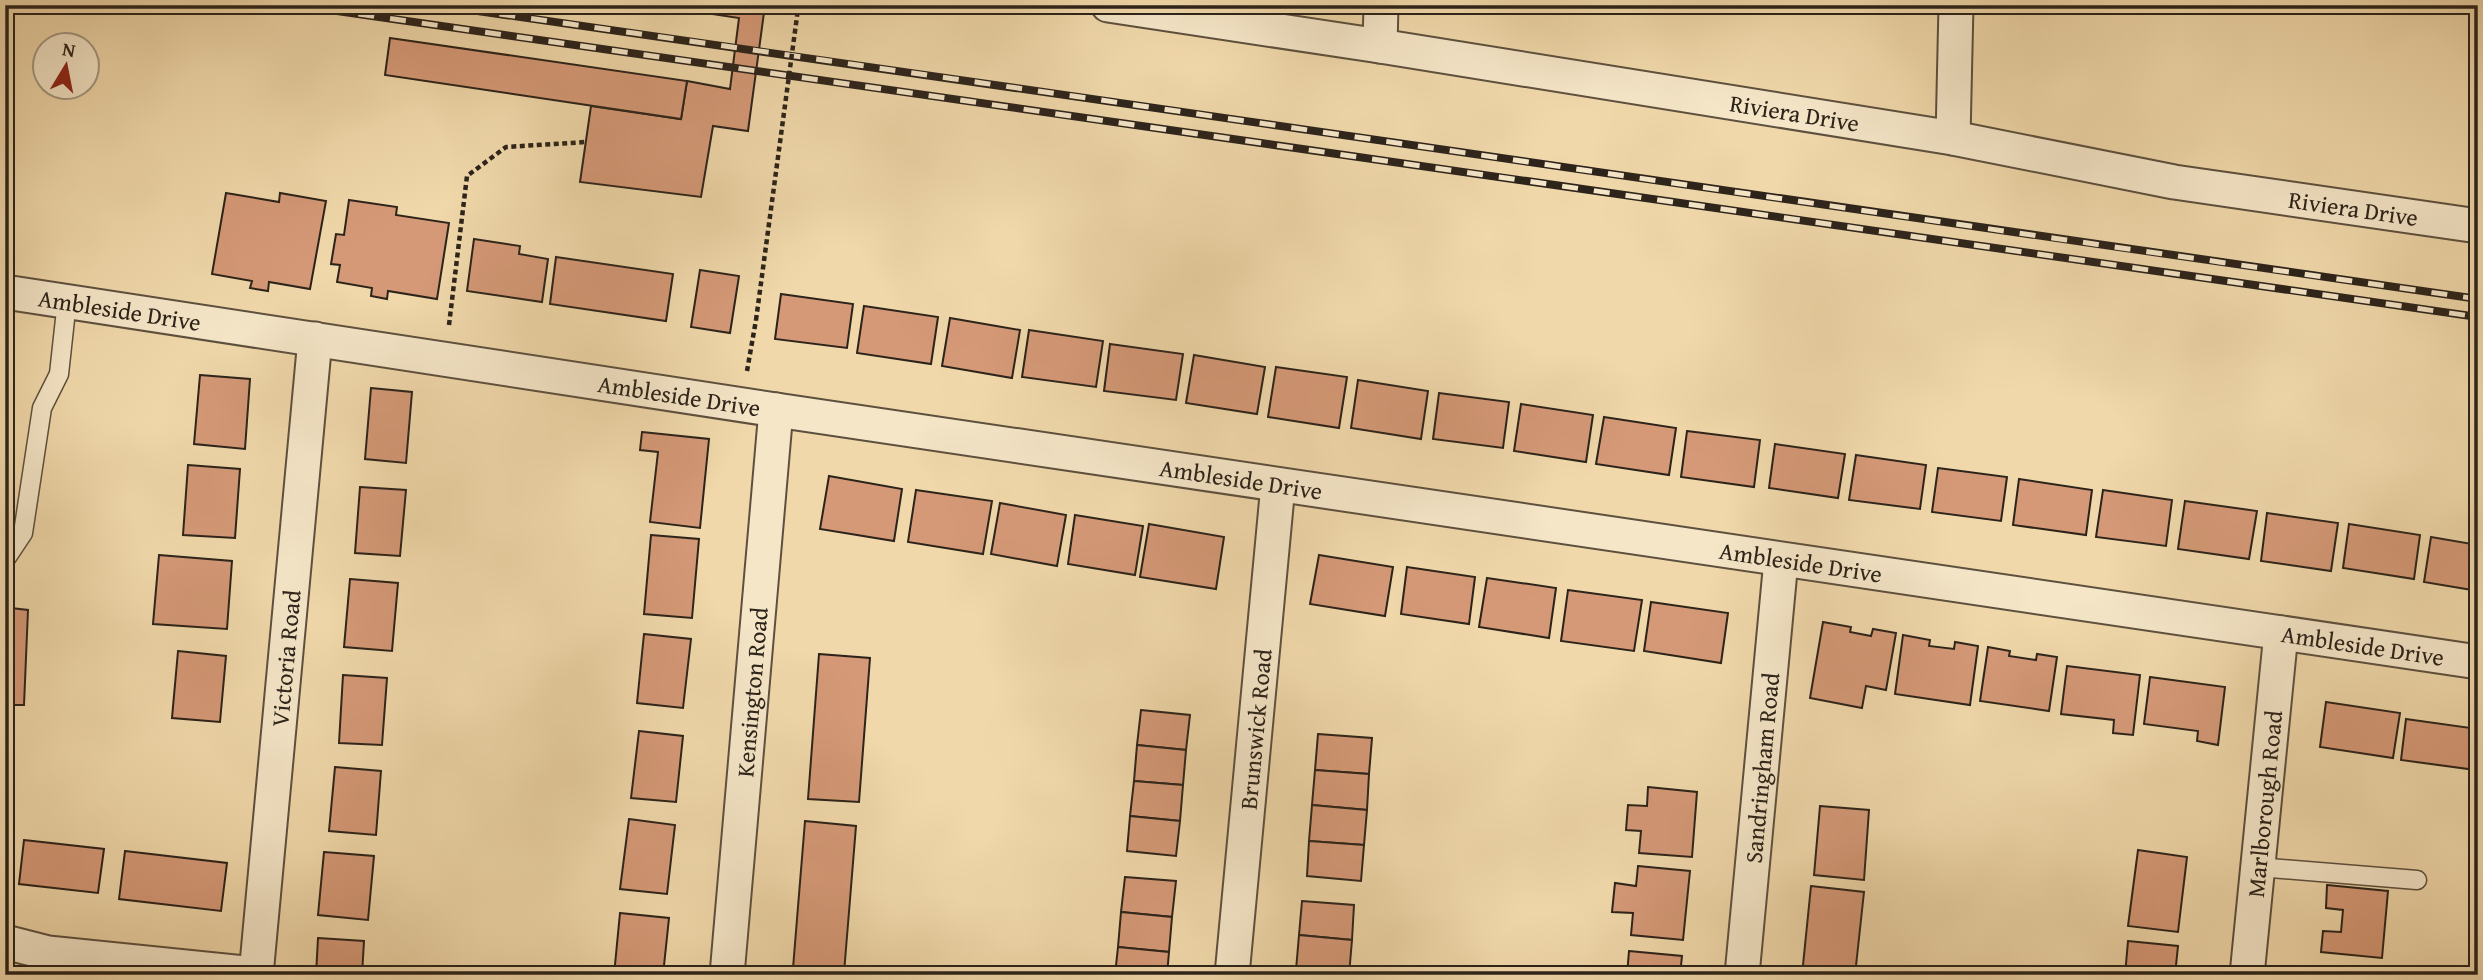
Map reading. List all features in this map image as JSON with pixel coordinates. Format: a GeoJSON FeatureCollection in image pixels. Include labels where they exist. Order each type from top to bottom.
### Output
{"type":"FeatureCollection","features":[{"type":"Feature","properties":{"kind":"street","name":"Riviera Drive"},"geometry":{"type":"LineString","coordinates":[[1108,5],[1953,138],[2174,182],[2478,226]]}},
{"type":"Feature","properties":{"kind":"street"},"geometry":{"type":"LineString","coordinates":[[1380,46],[1381,5]]}},
{"type":"Feature","properties":{"kind":"street"},"geometry":{"type":"LineString","coordinates":[[1953,138],[1956,5]]}},
{"type":"Feature","properties":{"kind":"street","name":"Ambleside Drive"},"geometry":{"type":"LineString","coordinates":[[5,292],[776,410],[2478,662]]}},
{"type":"Feature","properties":{"kind":"street","name":"Victoria Road"},"geometry":{"type":"LineString","coordinates":[[256,974],[315,340]]}},
{"type":"Feature","properties":{"kind":"street","name":"Kensington Road"},"geometry":{"type":"LineString","coordinates":[[727,975],[776,410]]}},
{"type":"Feature","properties":{"kind":"street","name":"Brunswick Road"},"geometry":{"type":"LineString","coordinates":[[1232,975],[1278,485]]}},
{"type":"Feature","properties":{"kind":"street","name":"Sandringham Road"},"geometry":{"type":"LineString","coordinates":[[1742,975],[1781,560]]}},
{"type":"Feature","properties":{"kind":"street","name":"Marlborough Road"},"geometry":{"type":"LineString","coordinates":[[2248,975],[2281,633]]}},
{"type":"Feature","properties":{"kind":"street"},"geometry":{"type":"LineString","coordinates":[[5,942],[47,953],[256,974]]}},
{"type":"Feature","properties":{"kind":"lane"},"geometry":{"type":"LineString","coordinates":[[5,560],[23,533],[42,408],[59,374],[66,301]]}},
{"type":"Feature","properties":{"kind":"lane"},"geometry":{"type":"LineString","coordinates":[[2258,867],[2417,880]]}},
{"type":"Feature","properties":{"kind":"path"},"geometry":{"type":"LineString","coordinates":[[741,404],[756,320],[798,7]]}},
{"type":"Feature","properties":{"kind":"path"},"geometry":{"type":"LineString","coordinates":[[445,358],[467,176],[506,147],[586,142]]}},
{"type":"Feature","properties":{"kind":"building"},"geometry":{"type":"Polygon","coordinates":[[[673,5],[765,5],[748,131],[713,126],[701,197],[580,182],[591,106],[681,119],[687,81],[730,89],[739,18],[672,8],[673,5]]]}},
{"type":"Feature","properties":{"kind":"building"},"geometry":{"type":"Polygon","coordinates":[[[390,38],[687,81],[681,119],[385,75],[390,38]]]}},
{"type":"Feature","properties":{"kind":"building"},"geometry":{"type":"Polygon","coordinates":[[[226,193],[279,202],[280,193],[326,201],[310,289],[269,282],[268,291],[250,288],[252,281],[212,274],[226,193]]]}},
{"type":"Feature","properties":{"kind":"building"},"geometry":{"type":"Polygon","coordinates":[[[349,200],[397,207],[396,215],[449,223],[437,299],[388,291],[387,299],[371,296],[372,288],[337,282],[340,265],[331,264],[336,234],[344,235],[349,200]]]}},
{"type":"Feature","properties":{"kind":"building"},"geometry":{"type":"Polygon","coordinates":[[[474,239],[520,246],[519,254],[548,259],[542,302],[467,291],[474,239]]]}},
{"type":"Feature","properties":{"kind":"building"},"geometry":{"type":"Polygon","coordinates":[[[556,257],[673,274],[666,321],[550,304],[556,257]]]}},
{"type":"Feature","properties":{"kind":"building"},"geometry":{"type":"Polygon","coordinates":[[[700,270],[739,276],[730,333],[691,327],[700,270]]]}},
{"type":"Feature","properties":{"kind":"building"},"geometry":{"type":"Polygon","coordinates":[[[781,294],[853,304],[847,348],[775,339],[781,294]]]}},
{"type":"Feature","properties":{"kind":"building"},"geometry":{"type":"Polygon","coordinates":[[[864,306],[938,317],[931,364],[857,353],[864,306]]]}},
{"type":"Feature","properties":{"kind":"building"},"geometry":{"type":"Polygon","coordinates":[[[950,318],[1020,330],[1012,378],[942,366],[950,318]]]}},
{"type":"Feature","properties":{"kind":"building"},"geometry":{"type":"Polygon","coordinates":[[[1029,330],[1103,341],[1096,387],[1022,377],[1029,330]]]}},
{"type":"Feature","properties":{"kind":"building"},"geometry":{"type":"Polygon","coordinates":[[[1110,344],[1183,354],[1176,400],[1104,391],[1110,344]]]}},
{"type":"Feature","properties":{"kind":"building"},"geometry":{"type":"Polygon","coordinates":[[[1194,355],[1265,367],[1257,414],[1186,403],[1194,355]]]}},
{"type":"Feature","properties":{"kind":"building"},"geometry":{"type":"Polygon","coordinates":[[[1276,367],[1347,377],[1339,428],[1268,417],[1276,367]]]}},
{"type":"Feature","properties":{"kind":"building"},"geometry":{"type":"Polygon","coordinates":[[[200,375],[250,379],[245,449],[194,444],[200,375]]]}},
{"type":"Feature","properties":{"kind":"building"},"geometry":{"type":"Polygon","coordinates":[[[1358,380],[1428,391],[1421,439],[1351,428],[1358,380]]]}},
{"type":"Feature","properties":{"kind":"building"},"geometry":{"type":"Polygon","coordinates":[[[5,385],[14,387],[5,449],[5,385]]]}},
{"type":"Feature","properties":{"kind":"building"},"geometry":{"type":"Polygon","coordinates":[[[371,388],[412,392],[406,463],[365,459],[371,388]]]}},
{"type":"Feature","properties":{"kind":"building"},"geometry":{"type":"Polygon","coordinates":[[[1439,393],[1509,402],[1503,448],[1433,439],[1439,393]]]}},
{"type":"Feature","properties":{"kind":"building"},"geometry":{"type":"Polygon","coordinates":[[[1521,404],[1593,415],[1586,462],[1514,451],[1521,404]]]}},
{"type":"Feature","properties":{"kind":"building"},"geometry":{"type":"Polygon","coordinates":[[[1604,417],[1676,428],[1669,475],[1596,464],[1604,417]]]}},
{"type":"Feature","properties":{"kind":"building"},"geometry":{"type":"Polygon","coordinates":[[[1687,431],[1760,440],[1754,487],[1681,477],[1687,431]]]}},
{"type":"Feature","properties":{"kind":"building"},"geometry":{"type":"Polygon","coordinates":[[[642,432],[709,439],[700,528],[650,522],[658,452],[640,450],[642,432]]]}},
{"type":"Feature","properties":{"kind":"building"},"geometry":{"type":"Polygon","coordinates":[[[1775,444],[1845,454],[1838,498],[1769,488],[1775,444]]]}},
{"type":"Feature","properties":{"kind":"building"},"geometry":{"type":"Polygon","coordinates":[[[1856,455],[1926,465],[1920,509],[1849,500],[1856,455]]]}},
{"type":"Feature","properties":{"kind":"building"},"geometry":{"type":"Polygon","coordinates":[[[188,465],[240,469],[235,538],[183,535],[188,465]]]}},
{"type":"Feature","properties":{"kind":"building"},"geometry":{"type":"Polygon","coordinates":[[[1938,468],[2007,477],[2001,521],[1932,512],[1938,468]]]}},
{"type":"Feature","properties":{"kind":"building"},"geometry":{"type":"Polygon","coordinates":[[[829,476],[902,489],[894,541],[820,529],[829,476]]]}},
{"type":"Feature","properties":{"kind":"building"},"geometry":{"type":"Polygon","coordinates":[[[2019,479],[2092,490],[2086,535],[2013,525],[2019,479]]]}},
{"type":"Feature","properties":{"kind":"building"},"geometry":{"type":"Polygon","coordinates":[[[360,487],[406,490],[400,556],[355,553],[360,487]]]}},
{"type":"Feature","properties":{"kind":"building"},"geometry":{"type":"Polygon","coordinates":[[[916,490],[992,501],[983,554],[908,542],[916,490]]]}},
{"type":"Feature","properties":{"kind":"building"},"geometry":{"type":"Polygon","coordinates":[[[2103,490],[2172,500],[2166,546],[2096,537],[2103,490]]]}},
{"type":"Feature","properties":{"kind":"building"},"geometry":{"type":"Polygon","coordinates":[[[2185,501],[2257,511],[2249,559],[2178,549],[2185,501]]]}},
{"type":"Feature","properties":{"kind":"building"},"geometry":{"type":"Polygon","coordinates":[[[1000,503],[1066,515],[1057,566],[991,554],[1000,503]]]}},
{"type":"Feature","properties":{"kind":"building"},"geometry":{"type":"Polygon","coordinates":[[[2267,513],[2338,523],[2331,571],[2261,561],[2267,513]]]}},
{"type":"Feature","properties":{"kind":"building"},"geometry":{"type":"Polygon","coordinates":[[[1075,515],[1143,526],[1135,575],[1068,564],[1075,515]]]}},
{"type":"Feature","properties":{"kind":"building"},"geometry":{"type":"Polygon","coordinates":[[[1149,524],[1224,537],[1216,589],[1140,577],[1149,524]]]}},
{"type":"Feature","properties":{"kind":"building"},"geometry":{"type":"Polygon","coordinates":[[[2349,524],[2420,535],[2414,579],[2343,568],[2349,524]]]}},
{"type":"Feature","properties":{"kind":"building"},"geometry":{"type":"Polygon","coordinates":[[[651,535],[699,539],[692,618],[644,614],[651,535]]]}},
{"type":"Feature","properties":{"kind":"building"},"geometry":{"type":"Polygon","coordinates":[[[2431,537],[2478,545],[2478,591],[2424,582],[2431,537]]]}},
{"type":"Feature","properties":{"kind":"building"},"geometry":{"type":"Polygon","coordinates":[[[159,555],[232,561],[227,629],[153,624],[159,555]]]}},
{"type":"Feature","properties":{"kind":"building"},"geometry":{"type":"Polygon","coordinates":[[[1319,555],[1393,567],[1385,616],[1310,604],[1319,555]]]}},
{"type":"Feature","properties":{"kind":"building"},"geometry":{"type":"Polygon","coordinates":[[[1407,567],[1475,577],[1469,624],[1401,614],[1407,567]]]}},
{"type":"Feature","properties":{"kind":"building"},"geometry":{"type":"Polygon","coordinates":[[[1487,578],[1556,588],[1549,638],[1479,627],[1487,578]]]}},
{"type":"Feature","properties":{"kind":"building"},"geometry":{"type":"Polygon","coordinates":[[[350,579],[398,583],[392,651],[344,647],[350,579]]]}},
{"type":"Feature","properties":{"kind":"building"},"geometry":{"type":"Polygon","coordinates":[[[1568,590],[1642,600],[1634,651],[1561,641],[1568,590]]]}},
{"type":"Feature","properties":{"kind":"building"},"geometry":{"type":"Polygon","coordinates":[[[5,595],[11,595],[11,608],[28,610],[24,705],[5,705],[5,595]]]}},
{"type":"Feature","properties":{"kind":"building"},"geometry":{"type":"Polygon","coordinates":[[[1651,602],[1728,613],[1721,663],[1644,651],[1651,602]]]}},
{"type":"Feature","properties":{"kind":"building"},"geometry":{"type":"Polygon","coordinates":[[[1823,622],[1851,627],[1850,632],[1871,636],[1873,629],[1896,633],[1886,690],[1866,686],[1862,708],[1810,698],[1823,622]]]}},
{"type":"Feature","properties":{"kind":"building"},"geometry":{"type":"Polygon","coordinates":[[[644,634],[691,639],[683,708],[637,703],[644,634]]]}},
{"type":"Feature","properties":{"kind":"building"},"geometry":{"type":"Polygon","coordinates":[[[1903,635],[1930,640],[1929,646],[1954,649],[1955,642],[1978,646],[1970,705],[1895,694],[1903,635]]]}},
{"type":"Feature","properties":{"kind":"building"},"geometry":{"type":"Polygon","coordinates":[[[1988,647],[2010,651],[2009,656],[2036,660],[2037,654],[2057,657],[2049,711],[1980,701],[1988,647]]]}},
{"type":"Feature","properties":{"kind":"building"},"geometry":{"type":"Polygon","coordinates":[[[178,651],[226,656],[220,722],[172,718],[178,651]]]}},
{"type":"Feature","properties":{"kind":"building"},"geometry":{"type":"Polygon","coordinates":[[[819,654],[870,658],[859,802],[808,799],[819,654]]]}},
{"type":"Feature","properties":{"kind":"building"},"geometry":{"type":"Polygon","coordinates":[[[2067,666],[2140,675],[2133,735],[2113,733],[2114,720],[2061,714],[2067,666]]]}},
{"type":"Feature","properties":{"kind":"building"},"geometry":{"type":"Polygon","coordinates":[[[343,675],[387,678],[382,745],[339,743],[343,675]]]}},
{"type":"Feature","properties":{"kind":"building"},"geometry":{"type":"Polygon","coordinates":[[[2150,677],[2225,687],[2218,745],[2197,741],[2198,731],[2144,724],[2150,677]]]}},
{"type":"Feature","properties":{"kind":"building"},"geometry":{"type":"Polygon","coordinates":[[[2326,702],[2400,713],[2393,758],[2320,747],[2326,702]]]}},
{"type":"Feature","properties":{"kind":"building"},"geometry":{"type":"Polygon","coordinates":[[[1141,710],[1190,715],[1186,750],[1137,745],[1141,710]]]}},
{"type":"Feature","properties":{"kind":"building"},"geometry":{"type":"Polygon","coordinates":[[[2406,719],[2478,729],[2476,770],[2401,760],[2406,719]]]}},
{"type":"Feature","properties":{"kind":"building"},"geometry":{"type":"Polygon","coordinates":[[[639,731],[683,736],[676,802],[631,798],[639,731]]]}},
{"type":"Feature","properties":{"kind":"building"},"geometry":{"type":"Polygon","coordinates":[[[1318,734],[1372,738],[1369,774],[1315,770],[1318,734]]]}},
{"type":"Feature","properties":{"kind":"building"},"geometry":{"type":"Polygon","coordinates":[[[1137,745],[1186,750],[1183,785],[1134,781],[1137,745]]]}},
{"type":"Feature","properties":{"kind":"building"},"geometry":{"type":"Polygon","coordinates":[[[335,767],[381,771],[376,835],[329,831],[335,767]]]}},
{"type":"Feature","properties":{"kind":"building"},"geometry":{"type":"Polygon","coordinates":[[[1315,770],[1369,774],[1367,810],[1312,805],[1315,770]]]}},
{"type":"Feature","properties":{"kind":"building"},"geometry":{"type":"Polygon","coordinates":[[[1134,781],[1183,785],[1180,821],[1130,816],[1134,781]]]}},
{"type":"Feature","properties":{"kind":"building"},"geometry":{"type":"Polygon","coordinates":[[[1648,787],[1697,792],[1692,857],[1639,853],[1641,831],[1626,830],[1628,805],[1647,806],[1648,787]]]}},
{"type":"Feature","properties":{"kind":"building"},"geometry":{"type":"Polygon","coordinates":[[[1312,805],[1367,810],[1364,845],[1309,841],[1312,805]]]}},
{"type":"Feature","properties":{"kind":"building"},"geometry":{"type":"Polygon","coordinates":[[[1820,806],[1869,810],[1864,880],[1814,875],[1820,806]]]}},
{"type":"Feature","properties":{"kind":"building"},"geometry":{"type":"Polygon","coordinates":[[[1130,816],[1180,821],[1176,856],[1127,851],[1130,816]]]}},
{"type":"Feature","properties":{"kind":"building"},"geometry":{"type":"Polygon","coordinates":[[[629,819],[675,825],[667,894],[620,889],[629,819]]]}},
{"type":"Feature","properties":{"kind":"building"},"geometry":{"type":"Polygon","coordinates":[[[805,821],[856,826],[844,973],[793,968],[805,821]]]}},
{"type":"Feature","properties":{"kind":"building"},"geometry":{"type":"Polygon","coordinates":[[[5,822],[11,823],[5,859],[5,822]]]}},
{"type":"Feature","properties":{"kind":"building"},"geometry":{"type":"Polygon","coordinates":[[[24,840],[104,849],[98,893],[19,884],[24,840]]]}},
{"type":"Feature","properties":{"kind":"building"},"geometry":{"type":"Polygon","coordinates":[[[1309,841],[1364,845],[1361,881],[1307,876],[1309,841]]]}},
{"type":"Feature","properties":{"kind":"building"},"geometry":{"type":"Polygon","coordinates":[[[2138,850],[2187,857],[2178,932],[2128,926],[2138,850]]]}},
{"type":"Feature","properties":{"kind":"building"},"geometry":{"type":"Polygon","coordinates":[[[125,851],[227,863],[221,911],[119,899],[125,851]]]}},
{"type":"Feature","properties":{"kind":"building"},"geometry":{"type":"Polygon","coordinates":[[[324,852],[374,856],[368,920],[318,915],[324,852]]]}},
{"type":"Feature","properties":{"kind":"building"},"geometry":{"type":"Polygon","coordinates":[[[1638,866],[1690,871],[1683,940],[1631,935],[1633,913],[1612,912],[1615,883],[1636,886],[1638,866]]]}},
{"type":"Feature","properties":{"kind":"building"},"geometry":{"type":"Polygon","coordinates":[[[1125,877],[1176,881],[1172,917],[1121,912],[1125,877]]]}},
{"type":"Feature","properties":{"kind":"building"},"geometry":{"type":"Polygon","coordinates":[[[2327,885],[2388,891],[2382,958],[2321,952],[2323,931],[2341,932],[2343,910],[2326,908],[2327,885]]]}},
{"type":"Feature","properties":{"kind":"building"},"geometry":{"type":"Polygon","coordinates":[[[1811,886],[1864,892],[1855,975],[1802,975],[1811,886]]]}},
{"type":"Feature","properties":{"kind":"building"},"geometry":{"type":"Polygon","coordinates":[[[1302,901],[1354,905],[1352,940],[1299,935],[1302,901]]]}},
{"type":"Feature","properties":{"kind":"building"},"geometry":{"type":"Polygon","coordinates":[[[1121,912],[1172,917],[1169,952],[1118,947],[1121,912]]]}},
{"type":"Feature","properties":{"kind":"building"},"geometry":{"type":"Polygon","coordinates":[[[620,913],[669,918],[663,975],[614,975],[620,913]]]}},
{"type":"Feature","properties":{"kind":"building"},"geometry":{"type":"Polygon","coordinates":[[[1299,935],[1352,940],[1349,975],[1296,970],[1299,935]]]}},
{"type":"Feature","properties":{"kind":"building"},"geometry":{"type":"Polygon","coordinates":[[[318,938],[364,941],[362,975],[316,975],[318,938]]]}},
{"type":"Feature","properties":{"kind":"building"},"geometry":{"type":"Polygon","coordinates":[[[2128,941],[2178,946],[2175,975],[2125,975],[2128,941]]]}},
{"type":"Feature","properties":{"kind":"building"},"geometry":{"type":"Polygon","coordinates":[[[1118,947],[1169,952],[1167,975],[1115,975],[1118,947]]]}},
{"type":"Feature","properties":{"kind":"building"},"geometry":{"type":"Polygon","coordinates":[[[1629,951],[1682,956],[1680,975],[1627,975],[1629,951]]]}},
{"type":"Feature","properties":{"kind":"building"},"geometry":{"type":"Polygon","coordinates":[[[1296,970],[1349,975],[1296,975],[1296,970]]]}},
{"type":"Feature","properties":{"kind":"building"},"geometry":{"type":"Polygon","coordinates":[[[2318,970],[2378,975],[2318,975],[2318,970]]]}},
{"type":"Feature","properties":{"kind":"railway"},"geometry":{"type":"LineString","coordinates":[[295,5],[2478,317]]}},
{"type":"Feature","properties":{"kind":"railway"},"geometry":{"type":"LineString","coordinates":[[436,5],[2478,299]]}}]}
